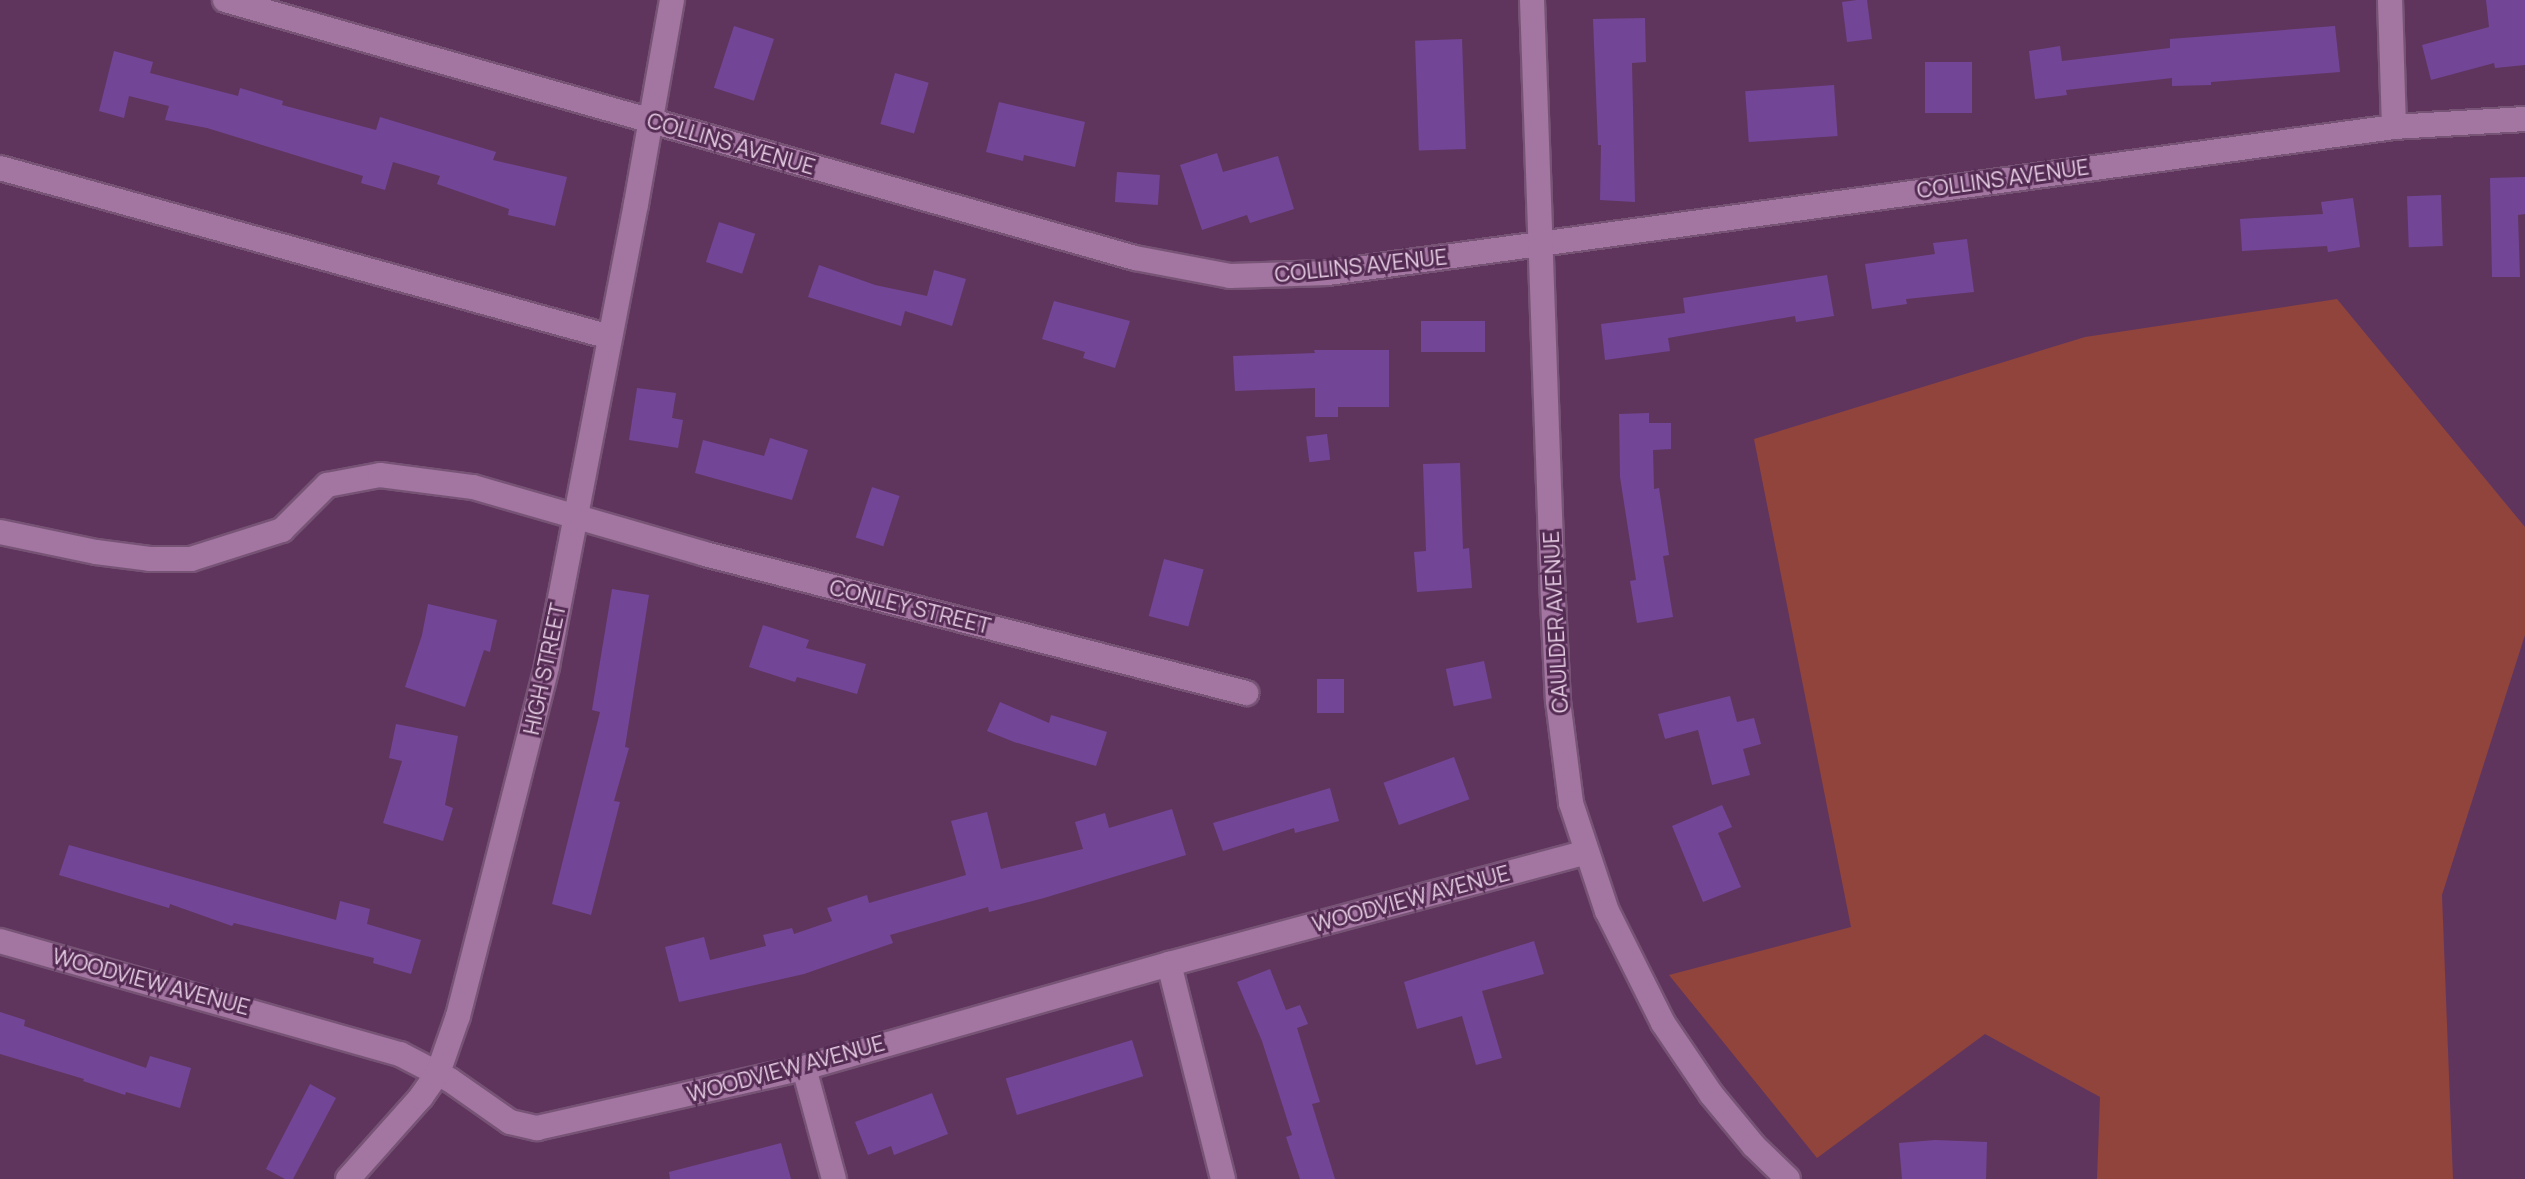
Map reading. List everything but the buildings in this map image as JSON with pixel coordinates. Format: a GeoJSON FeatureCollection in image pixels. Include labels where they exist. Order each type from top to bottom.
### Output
{"type":"FeatureCollection","features":[{"type":"Feature","properties":{"kind":"street","name":"COLLINS AVENUE"},"geometry":{"type":"LineString","coordinates":[[225,0],[1182,269],[1279,277],[2394,127],[2472,125],[2525,119]]}},
{"type":"Feature","properties":{"kind":"street","name":"HIGH STREET"},"geometry":{"type":"LineString","coordinates":[[348,1179],[421,1097],[438,1073],[458,1016],[530,740],[553,636],[652,121],[672,0]]}},
{"type":"Feature","properties":{"kind":"street","name":"CAULDER AVENUE"},"geometry":{"type":"LineString","coordinates":[[1532,0],[1558,701],[1571,803],[1586,852],[1620,939],[1663,1023],[1711,1094],[1754,1146],[1788,1179]]}},
{"type":"Feature","properties":{"kind":"street"},"geometry":{"type":"LineString","coordinates":[[2390,0],[2394,127]]}},
{"type":"Feature","properties":{"kind":"street"},"geometry":{"type":"LineString","coordinates":[[0,168],[610,337]]}},
{"type":"Feature","properties":{"kind":"street","name":"CONLEY STREET"},"geometry":{"type":"LineString","coordinates":[[0,532],[96,552],[150,559],[191,559],[282,530],[327,485],[380,475],[473,487],[705,554],[1246,693]]}},
{"type":"Feature","properties":{"kind":"street","name":"WOODVIEW AVENUE"},"geometry":{"type":"LineString","coordinates":[[0,941],[400,1054],[438,1073],[510,1122],[537,1128],[804,1068],[1169,964],[1586,852]]}},
{"type":"Feature","properties":{"kind":"street"},"geometry":{"type":"LineString","coordinates":[[1169,964],[1223,1179]]}},
{"type":"Feature","properties":{"kind":"street"},"geometry":{"type":"LineString","coordinates":[[804,1068],[834,1179]]}},
{"type":"Feature","properties":{"kind":"shaded area"},"geometry":{"type":"Polygon","coordinates":[[[2337,299],[2525,527],[2525,635],[2442,895],[2453,1179],[2097,1179],[2100,1097],[1985,1034],[1817,1158],[1669,975],[1851,927],[1754,439],[2085,337],[2337,299]]]}}]}
